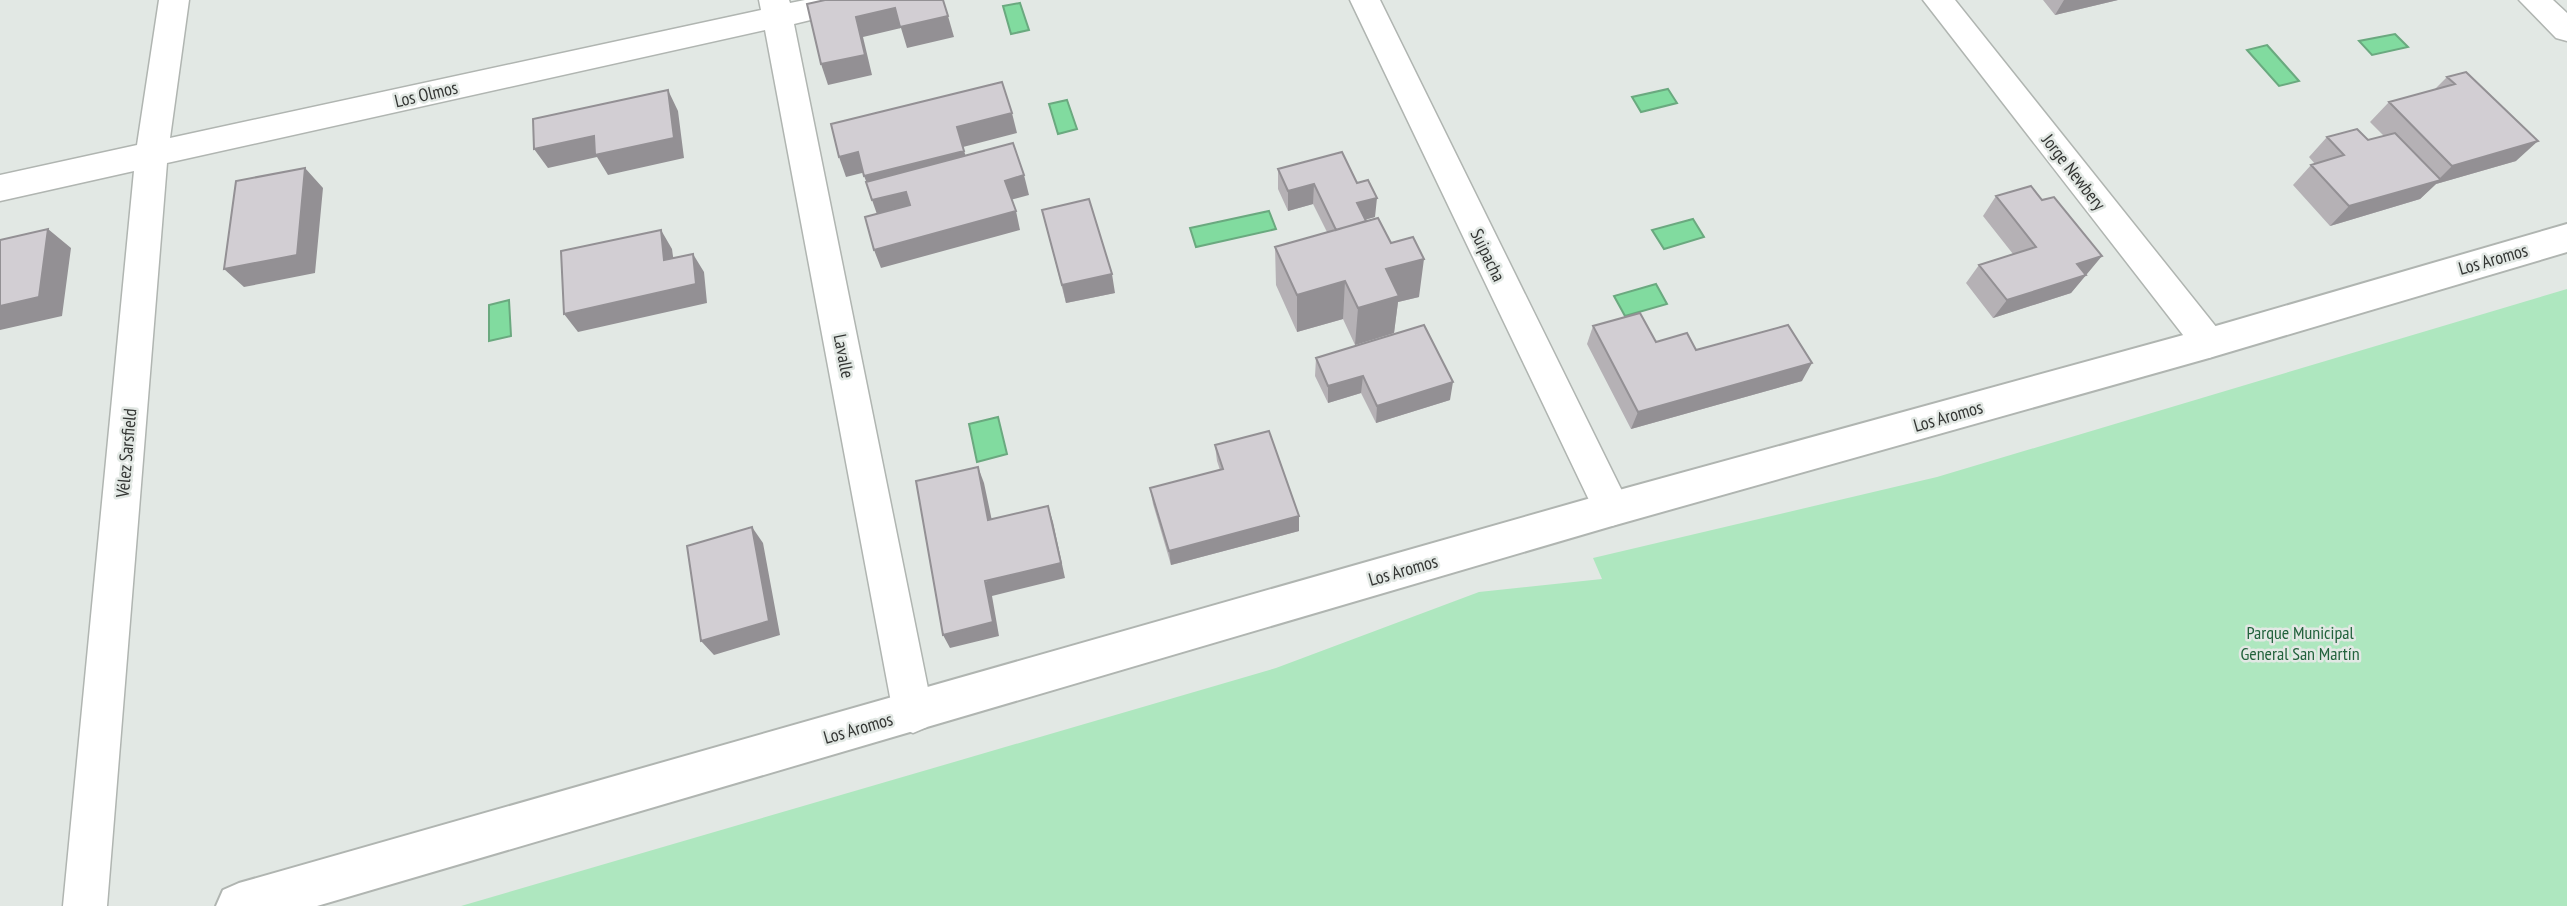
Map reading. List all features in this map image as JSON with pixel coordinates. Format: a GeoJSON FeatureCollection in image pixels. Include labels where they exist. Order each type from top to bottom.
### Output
{"type":"FeatureCollection","features":[{"type":"Feature","properties":{"kind":"street","name":"Vélez Sarsfield"},"geometry":{"type":"LineString","coordinates":[[85,906],[152,155],[174,0]]}},
{"type":"Feature","properties":{"kind":"street","name":"Los Olmos"},"geometry":{"type":"LineString","coordinates":[[0,188],[152,155],[776,8],[853,0]]}},
{"type":"Feature","properties":{"kind":"street","name":"Suipacha"},"geometry":{"type":"LineString","coordinates":[[1365,0],[1612,509]]}},
{"type":"Feature","properties":{"kind":"street","name":"Jorge Newbery"},"geometry":{"type":"LineString","coordinates":[[1938,0],[2209,343]]}},
{"type":"Feature","properties":{"kind":"street"},"geometry":{"type":"LineString","coordinates":[[2534,0],[2567,30]]}},
{"type":"Feature","properties":{"kind":"street","name":"Lavalle"},"geometry":{"type":"LineString","coordinates":[[776,8],[913,713]]}},
{"type":"Feature","properties":{"kind":"street","name":"Los Aromos"},"geometry":{"type":"LineString","coordinates":[[239,906],[1612,509],[2209,343],[2567,238]]}},
{"type":"Feature","properties":{"kind":"green space","name":"Parque Municipal General San Martín"},"geometry":{"type":"Polygon","coordinates":[[[2567,289],[2567,906],[461,906],[1276,668],[1479,592],[1602,579],[1593,558],[1937,477],[2567,289]]]}},
{"type":"Feature","properties":{"kind":"shaded area"},"geometry":{"type":"Polygon","coordinates":[[[1020,3],[1029,30],[1011,34],[1003,6],[1020,3]]]}},
{"type":"Feature","properties":{"kind":"shaded area"},"geometry":{"type":"Polygon","coordinates":[[[2395,34],[2408,47],[2372,55],[2359,41],[2395,34]]]}},
{"type":"Feature","properties":{"kind":"shaded area"},"geometry":{"type":"Polygon","coordinates":[[[2267,45],[2299,81],[2279,86],[2247,50],[2267,45]]]}},
{"type":"Feature","properties":{"kind":"shaded area"},"geometry":{"type":"Polygon","coordinates":[[[1668,89],[1677,103],[1641,112],[1632,97],[1668,89]]]}},
{"type":"Feature","properties":{"kind":"shaded area"},"geometry":{"type":"Polygon","coordinates":[[[1067,100],[1077,129],[1058,134],[1049,104],[1067,100]]]}},
{"type":"Feature","properties":{"kind":"shaded area"},"geometry":{"type":"Polygon","coordinates":[[[1269,211],[1276,229],[1196,247],[1190,228],[1269,211]]]}},
{"type":"Feature","properties":{"kind":"shaded area"},"geometry":{"type":"Polygon","coordinates":[[[1693,219],[1704,237],[1664,249],[1652,230],[1693,219]]]}},
{"type":"Feature","properties":{"kind":"shaded area"},"geometry":{"type":"Polygon","coordinates":[[[1656,284],[1667,304],[1625,316],[1614,296],[1656,284]]]}},
{"type":"Feature","properties":{"kind":"shaded area"},"geometry":{"type":"Polygon","coordinates":[[[509,300],[511,336],[489,341],[489,305],[509,300]]]}},
{"type":"Feature","properties":{"kind":"shaded area"},"geometry":{"type":"Polygon","coordinates":[[[998,417],[1007,454],[977,462],[969,424],[998,417]]]}},
{"type":"Feature","properties":{"kind":"building"},"geometry":{"type":"Polygon","coordinates":[[[825,0],[943,0],[948,16],[900,27],[895,8],[856,17],[865,55],[821,64],[807,4],[825,0]]]}},
{"type":"Feature","properties":{"kind":"building"},"geometry":{"type":"Polygon","coordinates":[[[2466,72],[2538,141],[2452,166],[2389,102],[2455,84],[2447,77],[2466,72]]]}},
{"type":"Feature","properties":{"kind":"building"},"geometry":{"type":"Polygon","coordinates":[[[1002,82],[1012,113],[957,127],[964,151],[864,176],[858,152],[839,157],[831,124],[1002,82]]]}},
{"type":"Feature","properties":{"kind":"building"},"geometry":{"type":"Polygon","coordinates":[[[668,90],[674,138],[595,155],[594,136],[534,149],[533,119],[668,90]]]}},
{"type":"Feature","properties":{"kind":"building"},"geometry":{"type":"Polygon","coordinates":[[[2357,129],[2368,140],[2395,133],[2441,180],[2349,206],[2311,165],[2344,155],[2327,137],[2357,129]]]}},
{"type":"Feature","properties":{"kind":"building"},"geometry":{"type":"Polygon","coordinates":[[[1013,143],[1024,175],[1005,181],[1016,211],[874,250],[865,217],[910,205],[906,192],[872,200],[866,182],[1013,143]]]}},
{"type":"Feature","properties":{"kind":"building"},"geometry":{"type":"Polygon","coordinates":[[[1342,152],[1357,183],[1368,180],[1377,198],[1357,203],[1366,221],[1336,230],[1314,184],[1288,191],[1278,169],[1342,152]]]}},
{"type":"Feature","properties":{"kind":"building"},"geometry":{"type":"Polygon","coordinates":[[[305,168],[297,255],[224,269],[236,181],[305,168]]]}},
{"type":"Feature","properties":{"kind":"building"},"geometry":{"type":"Polygon","coordinates":[[[2031,186],[2042,200],[2054,197],[2102,256],[2077,264],[2086,275],[2007,300],[1979,265],[2036,247],[1996,196],[2031,186]]]}},
{"type":"Feature","properties":{"kind":"building"},"geometry":{"type":"Polygon","coordinates":[[[1089,199],[1112,274],[1062,285],[1042,210],[1089,199]]]}},
{"type":"Feature","properties":{"kind":"building"},"geometry":{"type":"Polygon","coordinates":[[[1378,218],[1391,243],[1413,237],[1424,259],[1386,269],[1399,296],[1358,308],[1345,281],[1297,295],[1275,247],[1378,218]]]}},
{"type":"Feature","properties":{"kind":"building"},"geometry":{"type":"Polygon","coordinates":[[[48,229],[39,297],[0,306],[0,240],[48,229]]]}},
{"type":"Feature","properties":{"kind":"building"},"geometry":{"type":"Polygon","coordinates":[[[661,230],[664,260],[693,254],[696,284],[564,314],[561,251],[661,230]]]}},
{"type":"Feature","properties":{"kind":"building"},"geometry":{"type":"Polygon","coordinates":[[[1640,313],[1656,342],[1687,333],[1696,350],[1788,325],[1812,363],[1638,412],[1593,326],[1640,313]]]}},
{"type":"Feature","properties":{"kind":"building"},"geometry":{"type":"Polygon","coordinates":[[[1424,325],[1453,382],[1377,406],[1363,376],[1328,386],[1316,358],[1424,325]]]}},
{"type":"Feature","properties":{"kind":"building"},"geometry":{"type":"Polygon","coordinates":[[[1269,431],[1299,516],[1169,551],[1150,488],[1223,469],[1215,445],[1269,431]]]}},
{"type":"Feature","properties":{"kind":"building"},"geometry":{"type":"Polygon","coordinates":[[[978,467],[988,520],[1048,506],[1061,563],[985,581],[993,622],[943,635],[916,481],[978,467]]]}},
{"type":"Feature","properties":{"kind":"building"},"geometry":{"type":"Polygon","coordinates":[[[752,527],[769,621],[701,641],[687,546],[752,527]]]}}]}
